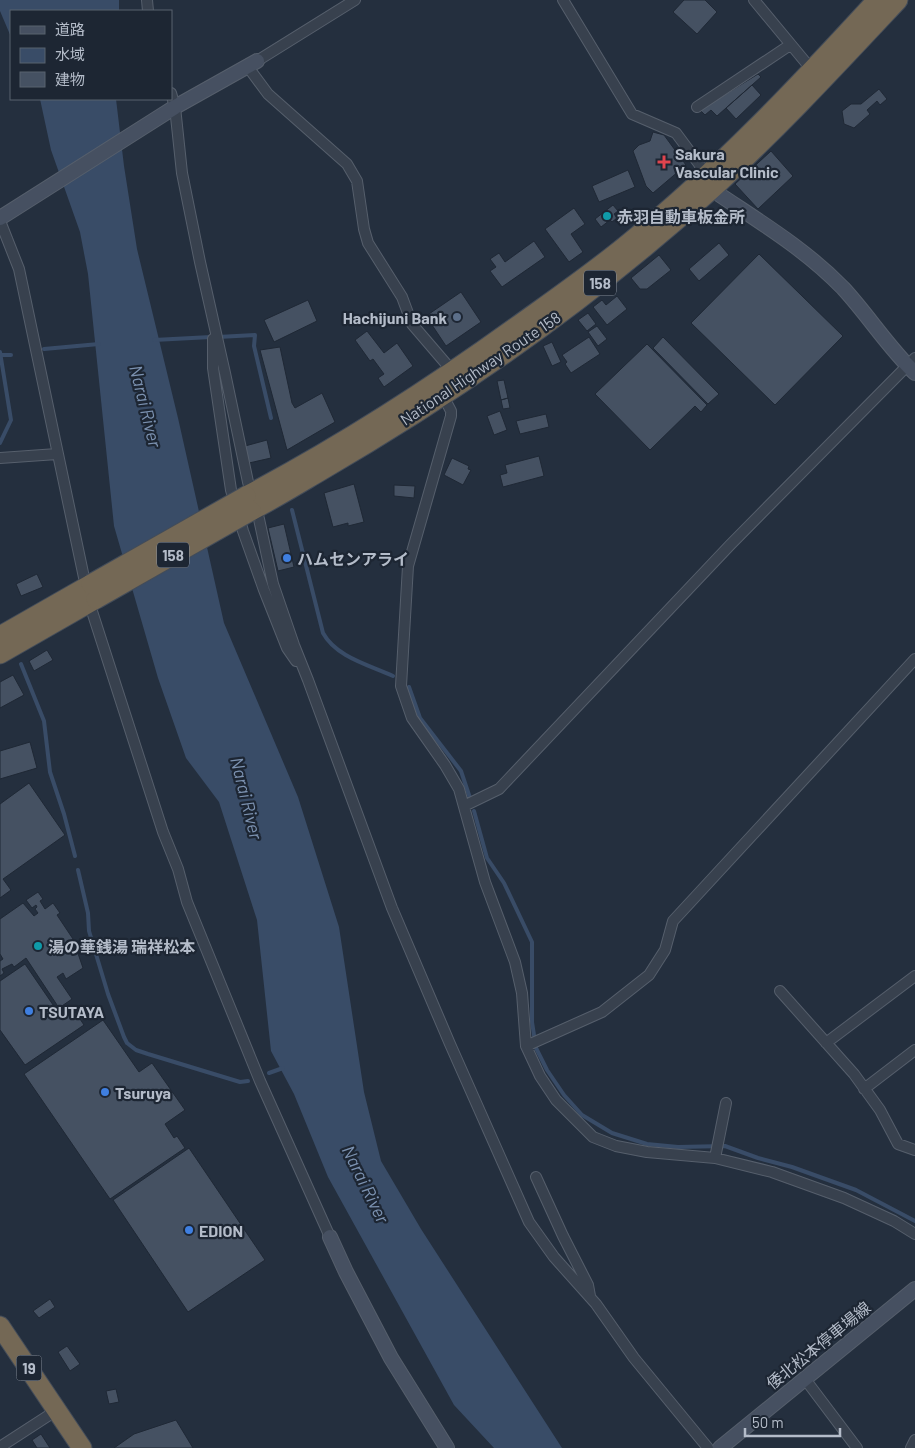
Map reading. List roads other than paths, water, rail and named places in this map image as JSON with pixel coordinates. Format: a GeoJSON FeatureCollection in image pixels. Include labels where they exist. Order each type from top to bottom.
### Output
{"type":"FeatureCollection","features":[{"type":"Feature","properties":{"kind":"highway","name":"National Highway Route 158"},"geometry":{"type":"LineString","coordinates":[[0,636],[90,593],[251,503],[347,439],[439,389],[585,295],[640,250],[708,182],[877,0]]}},
{"type":"Feature","properties":{"kind":"highway","name":"National Highway Route 158"},"geometry":{"type":"LineString","coordinates":[[708,182],[828,75],[898,0]]}},
{"type":"Feature","properties":{"kind":"highway","name":"National Highway Route 158"},"geometry":{"type":"LineString","coordinates":[[0,654],[90,593]]}},
{"type":"Feature","properties":{"kind":"highway","name":"19"},"geometry":{"type":"LineString","coordinates":[[0,1326],[82,1448]]}},
{"type":"Feature","properties":{"kind":"street"},"geometry":{"type":"LineString","coordinates":[[355,0],[252,64],[170,104],[3,217],[19,269],[57,454],[90,593],[187,902],[260,1081],[346,1272],[391,1358],[447,1448]]}},
{"type":"Feature","properties":{"kind":"street"},"geometry":{"type":"LineString","coordinates":[[464,806],[499,790],[730,545],[912,365],[843,288],[816,262],[780,233],[708,182],[699,164],[676,133],[632,114],[563,0]]}},
{"type":"Feature","properties":{"kind":"street"},"geometry":{"type":"LineString","coordinates":[[754,0],[812,70]]}},
{"type":"Feature","properties":{"kind":"street"},"geometry":{"type":"LineString","coordinates":[[697,106],[790,45]]}},
{"type":"Feature","properties":{"kind":"street"},"geometry":{"type":"LineString","coordinates":[[252,64],[268,94],[347,164],[357,181],[368,243],[402,297],[412,324],[457,378]]}},
{"type":"Feature","properties":{"kind":"street"},"geometry":{"type":"LineString","coordinates":[[170,104],[200,262],[251,503],[273,584],[392,908],[529,1222],[554,1257],[590,1296],[634,1358],[708,1448]]}},
{"type":"Feature","properties":{"kind":"street"},"geometry":{"type":"LineString","coordinates":[[214,323],[213,368],[231,490],[243,531],[286,648],[308,680]]}},
{"type":"Feature","properties":{"kind":"street"},"geometry":{"type":"LineString","coordinates":[[439,389],[451,411],[451,416],[408,566],[401,686],[412,718],[445,765],[459,789],[485,882],[515,962],[522,993],[526,1046],[540,1076],[556,1100],[593,1137],[616,1146],[647,1152],[715,1158],[772,1172],[844,1198],[894,1221],[915,1234]]}},
{"type":"Feature","properties":{"kind":"street"},"geometry":{"type":"LineString","coordinates":[[0,458],[57,454]]}},
{"type":"Feature","properties":{"kind":"street"},"geometry":{"type":"LineString","coordinates":[[526,1046],[602,1012],[649,975],[665,950],[674,921],[915,659]]}},
{"type":"Feature","properties":{"kind":"street"},"geometry":{"type":"LineString","coordinates":[[826,1043],[915,976]]}},
{"type":"Feature","properties":{"kind":"street"},"geometry":{"type":"LineString","coordinates":[[780,991],[854,1074],[880,1110],[898,1144],[915,1150]]}},
{"type":"Feature","properties":{"kind":"street"},"geometry":{"type":"LineString","coordinates":[[864,1089],[915,1050]]}},
{"type":"Feature","properties":{"kind":"street"},"geometry":{"type":"LineString","coordinates":[[715,1158],[726,1103]]}},
{"type":"Feature","properties":{"kind":"street"},"geometry":{"type":"LineString","coordinates":[[536,1176],[563,1236],[588,1284],[590,1296]]}},
{"type":"Feature","properties":{"kind":"street","name":"倭北松本停車場線"},"geometry":{"type":"LineString","coordinates":[[720,1448],[915,1289]]}},
{"type":"Feature","properties":{"kind":"street"},"geometry":{"type":"LineString","coordinates":[[804,1379],[856,1448]]}},
{"type":"Feature","properties":{"kind":"street"},"geometry":{"type":"LineString","coordinates":[[0,1447],[57,1410]]}},
{"type":"Feature","properties":{"kind":"street"},"geometry":{"type":"LineString","coordinates":[[911,1448],[915,1440]]}},
{"type":"Feature","properties":{"kind":"water"},"geometry":{"type":"Polygon","coordinates":[[[0,0],[119,0],[119,10],[10,10],[10,35],[0,11],[0,0]]]}},
{"type":"Feature","properties":{"kind":"water","name":"Narai River"},"geometry":{"type":"Polygon","coordinates":[[[40,100],[116,100],[137,249],[178,418],[224,623],[298,797],[339,927],[364,1092],[381,1161],[421,1229],[562,1448],[494,1448],[454,1405],[328,1177],[294,1094],[271,1051],[257,920],[219,802],[186,758],[158,678],[114,526],[88,274],[80,232],[51,150],[40,100]]]}},
{"type":"Feature","properties":{"kind":"waterway"},"geometry":{"type":"LineString","coordinates":[[218,337],[255,335],[254,346],[271,418]]}},
{"type":"Feature","properties":{"kind":"waterway"},"geometry":{"type":"LineString","coordinates":[[154,340],[211,337]]}},
{"type":"Feature","properties":{"kind":"waterway"},"geometry":{"type":"LineString","coordinates":[[44,349],[99,344]]}},
{"type":"Feature","properties":{"kind":"waterway"},"geometry":{"type":"LineString","coordinates":[[0,352],[11,420],[0,443]]}},
{"type":"Feature","properties":{"kind":"waterway"},"geometry":{"type":"LineString","coordinates":[[1,355],[11,355]]}},
{"type":"Feature","properties":{"kind":"waterway"},"geometry":{"type":"LineString","coordinates":[[292,510],[323,633],[336,648],[345,654],[393,676]]}},
{"type":"Feature","properties":{"kind":"waterway"},"geometry":{"type":"LineString","coordinates":[[21,664],[44,721],[50,772],[75,856]]}},
{"type":"Feature","properties":{"kind":"waterway"},"geometry":{"type":"LineString","coordinates":[[409,687],[420,718],[461,771],[470,798]]}},
{"type":"Feature","properties":{"kind":"waterway"},"geometry":{"type":"LineString","coordinates":[[474,811],[487,858],[504,883],[532,942],[532,1022],[536,1048],[547,1070],[564,1095],[582,1115],[612,1133],[647,1144],[678,1147],[725,1146],[758,1158],[792,1167],[856,1190],[915,1221]]}},
{"type":"Feature","properties":{"kind":"waterway"},"geometry":{"type":"LineString","coordinates":[[78,870],[88,913],[89,931],[108,994],[127,1043],[136,1050],[148,1054],[240,1082],[248,1081]]}},
{"type":"Feature","properties":{"kind":"waterway"},"geometry":{"type":"LineString","coordinates":[[269,1073],[283,1068]]}},
{"type":"Feature","properties":{"kind":"place","name":"Sakura Vascular Clinic"},"geometry":{"type":"Point","coordinates":[664,162]}},
{"type":"Feature","properties":{"kind":"place","name":"赤羽自動車板金所"},"geometry":{"type":"Point","coordinates":[607,216]}},
{"type":"Feature","properties":{"kind":"place","name":"Hachijuni Bank"},"geometry":{"type":"Point","coordinates":[457,317]}},
{"type":"Feature","properties":{"kind":"place","name":"ハムセンアライ"},"geometry":{"type":"Point","coordinates":[287,558]}},
{"type":"Feature","properties":{"kind":"place","name":"湯の華銭湯 瑞祥松本"},"geometry":{"type":"Point","coordinates":[38,946]}},
{"type":"Feature","properties":{"kind":"place","name":"TSUTAYA"},"geometry":{"type":"Point","coordinates":[29,1011]}},
{"type":"Feature","properties":{"kind":"place","name":"Tsuruya"},"geometry":{"type":"Point","coordinates":[105,1092]}},
{"type":"Feature","properties":{"kind":"place","name":"EDION"},"geometry":{"type":"Point","coordinates":[189,1230]}}]}
